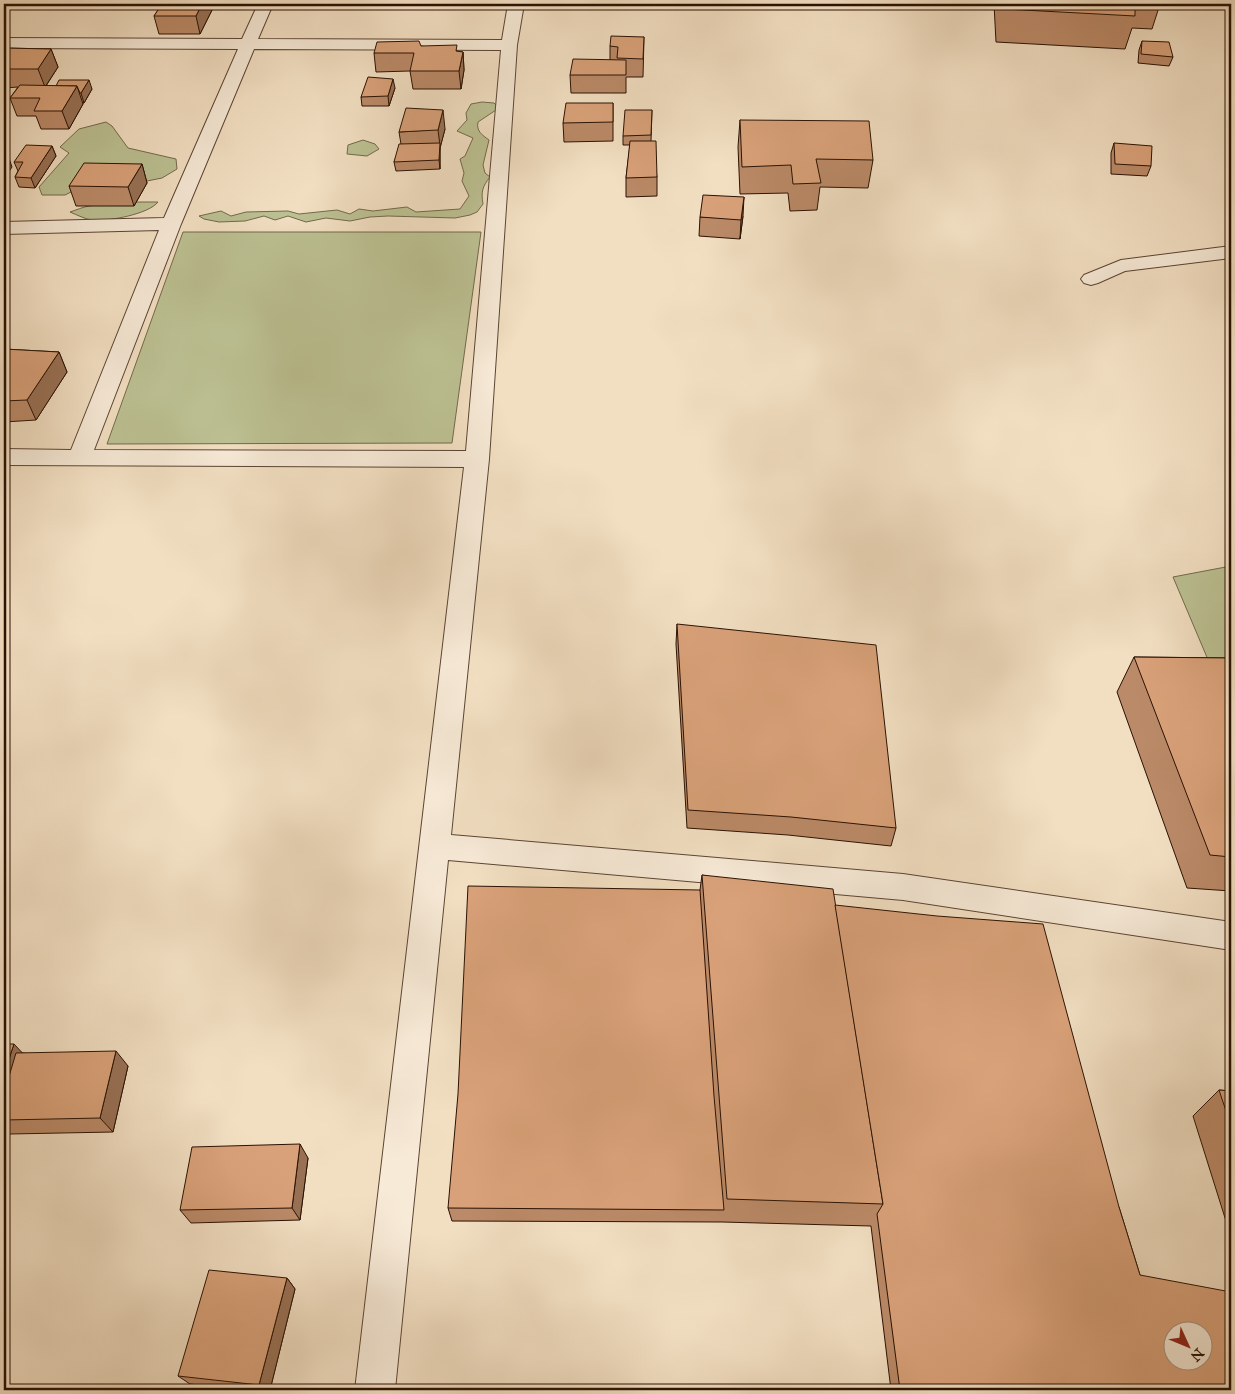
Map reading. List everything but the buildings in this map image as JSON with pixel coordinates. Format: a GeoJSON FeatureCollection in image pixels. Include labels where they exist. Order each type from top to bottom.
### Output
{"type":"FeatureCollection","features":[{"type":"Feature","properties":{"kind":"street"},"geometry":{"type":"LineString","coordinates":[[80,457],[171,224],[265,4]]}},
{"type":"Feature","properties":{"kind":"street"},"geometry":{"type":"LineString","coordinates":[[375,1390],[477,459],[509,45],[516,4]]}},
{"type":"Feature","properties":{"kind":"street"},"geometry":{"type":"LineString","coordinates":[[4,43],[509,45]]}},
{"type":"Feature","properties":{"kind":"street"},"geometry":{"type":"LineString","coordinates":[[4,228],[171,224]]}},
{"type":"Feature","properties":{"kind":"street"},"geometry":{"type":"LineString","coordinates":[[1091,279],[1121,266],[1231,252]]}},
{"type":"Feature","properties":{"kind":"street"},"geometry":{"type":"LineString","coordinates":[[4,457],[477,459]]}},
{"type":"Feature","properties":{"kind":"street"},"geometry":{"type":"LineString","coordinates":[[434,846],[903,887],[1231,936]]}},
{"type":"Feature","properties":{"kind":"green space"},"geometry":{"type":"Polygon","coordinates":[[[482,102],[494,103],[499,108],[478,122],[479,130],[489,140],[483,165],[485,173],[490,177],[483,190],[483,204],[477,212],[470,215],[455,218],[388,216],[350,221],[326,218],[306,222],[288,216],[275,220],[264,216],[245,221],[219,222],[199,216],[221,211],[231,216],[246,212],[288,211],[299,214],[337,210],[350,214],[359,209],[373,211],[407,207],[416,212],[460,209],[469,196],[462,181],[464,173],[460,159],[465,156],[473,138],[457,131],[467,120],[466,113],[471,104],[482,102]]]}},
{"type":"Feature","properties":{"kind":"green space"},"geometry":{"type":"Polygon","coordinates":[[[106,122],[112,126],[128,148],[176,159],[177,169],[162,178],[132,184],[91,182],[65,195],[42,195],[39,187],[69,153],[60,147],[79,129],[106,122]]]}},
{"type":"Feature","properties":{"kind":"green space"},"geometry":{"type":"Polygon","coordinates":[[[363,140],[375,144],[379,149],[367,156],[347,154],[348,145],[363,140]]]}},
{"type":"Feature","properties":{"kind":"green space"},"geometry":{"type":"Polygon","coordinates":[[[137,202],[158,202],[146,210],[107,220],[89,219],[70,212],[89,206],[120,206],[137,202]]]}},
{"type":"Feature","properties":{"kind":"green space"},"geometry":{"type":"Polygon","coordinates":[[[183,232],[481,232],[452,443],[107,444],[183,232]]]}},
{"type":"Feature","properties":{"kind":"green space"},"geometry":{"type":"Polygon","coordinates":[[[1231,566],[1231,714],[1173,577],[1231,566]]]}}]}
